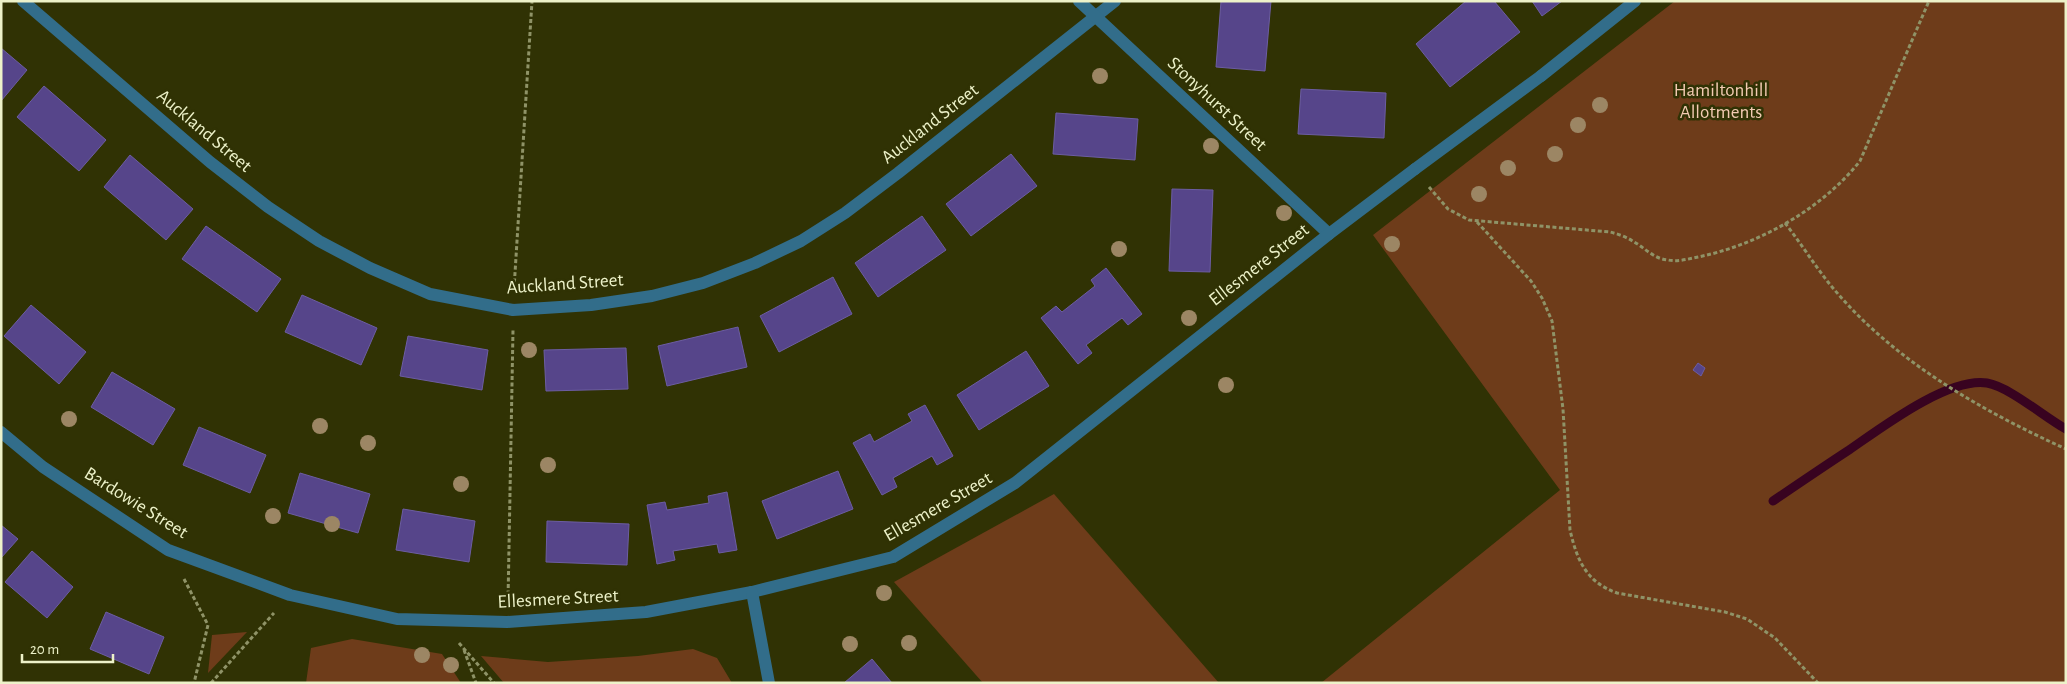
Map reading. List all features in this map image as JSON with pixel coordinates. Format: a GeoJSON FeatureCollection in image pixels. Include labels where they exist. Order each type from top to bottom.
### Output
{"type":"FeatureCollection","features":[{"type":"Feature","properties":{"kind":"street","name":"Auckland Street"},"geometry":{"type":"LineString","coordinates":[[23,1],[210,162],[268,207],[319,241],[370,268],[430,294],[513,310],[591,305],[661,294],[703,284],[755,263],[801,241],[845,213],[898,173],[1115,1]]}},
{"type":"Feature","properties":{"kind":"street","name":"Stonyhurst Street"},"geometry":{"type":"LineString","coordinates":[[1079,1],[1329,234]]}},
{"type":"Feature","properties":{"kind":"street","name":"Ellesmere Street"},"geometry":{"type":"LineString","coordinates":[[290,595],[397,618],[507,622],[646,612],[752,592],[893,557],[1015,483],[1329,234],[1541,76],[1635,1]]}},
{"type":"Feature","properties":{"kind":"street","name":"Bardowie Street"},"geometry":{"type":"LineString","coordinates":[[1,432],[44,466],[168,550],[290,595]]}},
{"type":"Feature","properties":{"kind":"street"},"geometry":{"type":"LineString","coordinates":[[752,592],[769,683]]}},
{"type":"Feature","properties":{"kind":"path"},"geometry":{"type":"LineString","coordinates":[[1415,169],[1448,209],[1457,216],[1476,221],[1610,232],[1626,237],[1657,257],[1666,260],[1679,260],[1715,254],[1753,241],[1786,223],[1843,181],[1860,161],[1929,1]]}},
{"type":"Feature","properties":{"kind":"path"},"geometry":{"type":"LineString","coordinates":[[1476,221],[1531,281],[1542,298],[1552,321],[1564,409],[1570,530],[1574,549],[1591,578],[1603,588],[1617,593],[1726,612],[1746,619],[1774,638],[1818,683]]}},
{"type":"Feature","properties":{"kind":"path"},"geometry":{"type":"LineString","coordinates":[[1786,223],[1828,282],[1848,304],[1903,354],[1963,395],[2024,430],[2066,449]]}},
{"type":"Feature","properties":{"kind":"path"},"geometry":{"type":"LineString","coordinates":[[168,550],[208,625],[194,683]]}},
{"type":"Feature","properties":{"kind":"path"},"geometry":{"type":"LineString","coordinates":[[210,683],[290,595]]}},
{"type":"Feature","properties":{"kind":"path"},"geometry":{"type":"LineString","coordinates":[[439,620],[494,683]]}},
{"type":"Feature","properties":{"kind":"path"},"geometry":{"type":"LineString","coordinates":[[463,647],[476,683]]}},
{"type":"Feature","properties":{"kind":"green space","name":"Hamiltonhill Allotments"},"geometry":{"type":"Polygon","coordinates":[[[1675,1],[2066,1],[2066,683],[1321,683],[1560,490],[1373,235],[1675,1]]]}},
{"type":"Feature","properties":{"kind":"green space"},"geometry":{"type":"Polygon","coordinates":[[[1054,494],[1219,683],[983,683],[894,582],[1054,494]]]}},
{"type":"Feature","properties":{"kind":"green space"},"geometry":{"type":"Polygon","coordinates":[[[247,632],[208,673],[212,635],[247,632]]]}},
{"type":"Feature","properties":{"kind":"green space"},"geometry":{"type":"Polygon","coordinates":[[[352,639],[442,654],[461,683],[306,683],[311,648],[352,639]]]}},
{"type":"Feature","properties":{"kind":"green space"},"geometry":{"type":"Polygon","coordinates":[[[693,649],[717,658],[732,683],[504,683],[481,656],[548,662],[638,656],[693,649]]]}},
{"type":"Feature","properties":{"kind":"building"},"geometry":{"type":"Polygon","coordinates":[[[1221,1],[1271,1],[1265,71],[1216,67],[1221,1]]]}},
{"type":"Feature","properties":{"kind":"building"},"geometry":{"type":"Polygon","coordinates":[[[1466,1],[1494,1],[1520,32],[1450,87],[1416,44],[1466,1]]]}},
{"type":"Feature","properties":{"kind":"building"},"geometry":{"type":"Polygon","coordinates":[[[1532,1],[1562,1],[1542,16],[1532,1]]]}},
{"type":"Feature","properties":{"kind":"building"},"geometry":{"type":"Polygon","coordinates":[[[1,48],[27,70],[1,101],[1,48]]]}},
{"type":"Feature","properties":{"kind":"building"},"geometry":{"type":"Polygon","coordinates":[[[44,86],[106,140],[79,171],[17,117],[44,86]]]}},
{"type":"Feature","properties":{"kind":"building"},"geometry":{"type":"Polygon","coordinates":[[[1301,89],[1386,93],[1384,138],[1298,134],[1301,89]]]}},
{"type":"Feature","properties":{"kind":"building"},"geometry":{"type":"Polygon","coordinates":[[[1056,113],[1138,119],[1135,160],[1053,154],[1056,113]]]}},
{"type":"Feature","properties":{"kind":"building"},"geometry":{"type":"Polygon","coordinates":[[[1011,154],[1037,186],[971,236],[946,204],[1011,154]]]}},
{"type":"Feature","properties":{"kind":"building"},"geometry":{"type":"Polygon","coordinates":[[[130,155],[193,209],[166,240],[104,187],[130,155]]]}},
{"type":"Feature","properties":{"kind":"building"},"geometry":{"type":"Polygon","coordinates":[[[1172,189],[1213,190],[1210,272],[1169,271],[1172,189]]]}},
{"type":"Feature","properties":{"kind":"building"},"geometry":{"type":"Polygon","coordinates":[[[922,216],[946,250],[878,297],[855,263],[922,216]]]}},
{"type":"Feature","properties":{"kind":"building"},"geometry":{"type":"Polygon","coordinates":[[[206,226],[281,279],[257,312],[182,259],[206,226]]]}},
{"type":"Feature","properties":{"kind":"building"},"geometry":{"type":"Polygon","coordinates":[[[1106,268],[1142,314],[1128,325],[1122,318],[1086,345],[1092,353],[1078,364],[1041,318],[1056,306],[1062,312],[1095,286],[1091,280],[1106,268]]]}},
{"type":"Feature","properties":{"kind":"building"},"geometry":{"type":"Polygon","coordinates":[[[833,277],[852,314],[779,352],[760,316],[833,277]]]}},
{"type":"Feature","properties":{"kind":"building"},"geometry":{"type":"Polygon","coordinates":[[[302,295],[377,328],[361,365],[285,332],[302,295]]]}},
{"type":"Feature","properties":{"kind":"building"},"geometry":{"type":"Polygon","coordinates":[[[31,305],[86,352],[59,384],[4,336],[31,305]]]}},
{"type":"Feature","properties":{"kind":"building"},"geometry":{"type":"Polygon","coordinates":[[[738,327],[747,367],[667,386],[658,346],[738,327]]]}},
{"type":"Feature","properties":{"kind":"building"},"geometry":{"type":"Polygon","coordinates":[[[408,336],[488,350],[482,390],[400,376],[408,336]]]}},
{"type":"Feature","properties":{"kind":"building"},"geometry":{"type":"Polygon","coordinates":[[[626,348],[628,389],[546,391],[544,350],[626,348]]]}},
{"type":"Feature","properties":{"kind":"building"},"geometry":{"type":"Polygon","coordinates":[[[1026,351],[1049,386],[979,430],[957,395],[1026,351]]]}},
{"type":"Feature","properties":{"kind":"building"},"geometry":{"type":"Polygon","coordinates":[[[1698,363],[1705,368],[1701,376],[1693,370],[1698,363]]]}},
{"type":"Feature","properties":{"kind":"building"},"geometry":{"type":"Polygon","coordinates":[[[112,372],[175,409],[153,445],[91,407],[112,372]]]}},
{"type":"Feature","properties":{"kind":"building"},"geometry":{"type":"Polygon","coordinates":[[[925,405],[953,456],[937,465],[932,456],[893,478],[897,487],[882,495],[853,443],[870,434],[874,442],[912,421],[908,414],[925,405]]]}},
{"type":"Feature","properties":{"kind":"building"},"geometry":{"type":"Polygon","coordinates":[[[199,427],[266,455],[250,493],[183,465],[199,427]]]}},
{"type":"Feature","properties":{"kind":"building"},"geometry":{"type":"Polygon","coordinates":[[[838,471],[853,509],[777,539],[762,501],[838,471]]]}},
{"type":"Feature","properties":{"kind":"building"},"geometry":{"type":"Polygon","coordinates":[[[300,473],[370,494],[358,533],[288,513],[300,473]]]}},
{"type":"Feature","properties":{"kind":"building"},"geometry":{"type":"Polygon","coordinates":[[[727,492],[737,550],[719,553],[717,544],[673,551],[675,560],[657,564],[647,505],[665,502],[667,510],[709,503],[708,496],[727,492]]]}},
{"type":"Feature","properties":{"kind":"building"},"geometry":{"type":"Polygon","coordinates":[[[403,509],[475,521],[469,562],[396,550],[403,509]]]}},
{"type":"Feature","properties":{"kind":"building"},"geometry":{"type":"Polygon","coordinates":[[[547,521],[629,524],[627,565],[546,562],[547,521]]]}},
{"type":"Feature","properties":{"kind":"building"},"geometry":{"type":"Polygon","coordinates":[[[1,525],[18,539],[1,558],[1,525]]]}},
{"type":"Feature","properties":{"kind":"building"},"geometry":{"type":"Polygon","coordinates":[[[32,551],[73,587],[47,618],[5,582],[32,551]]]}},
{"type":"Feature","properties":{"kind":"building"},"geometry":{"type":"Polygon","coordinates":[[[106,612],[164,637],[149,674],[90,649],[106,612]]]}},
{"type":"Feature","properties":{"kind":"building"},"geometry":{"type":"Polygon","coordinates":[[[872,659],[892,683],[844,683],[872,659]]]}},
{"type":"Feature","properties":{"kind":"waterway"},"geometry":{"type":"LineString","coordinates":[[1773,501],[1915,406],[1953,388],[1971,383],[1987,383],[2006,390],[2066,429]]}}]}
